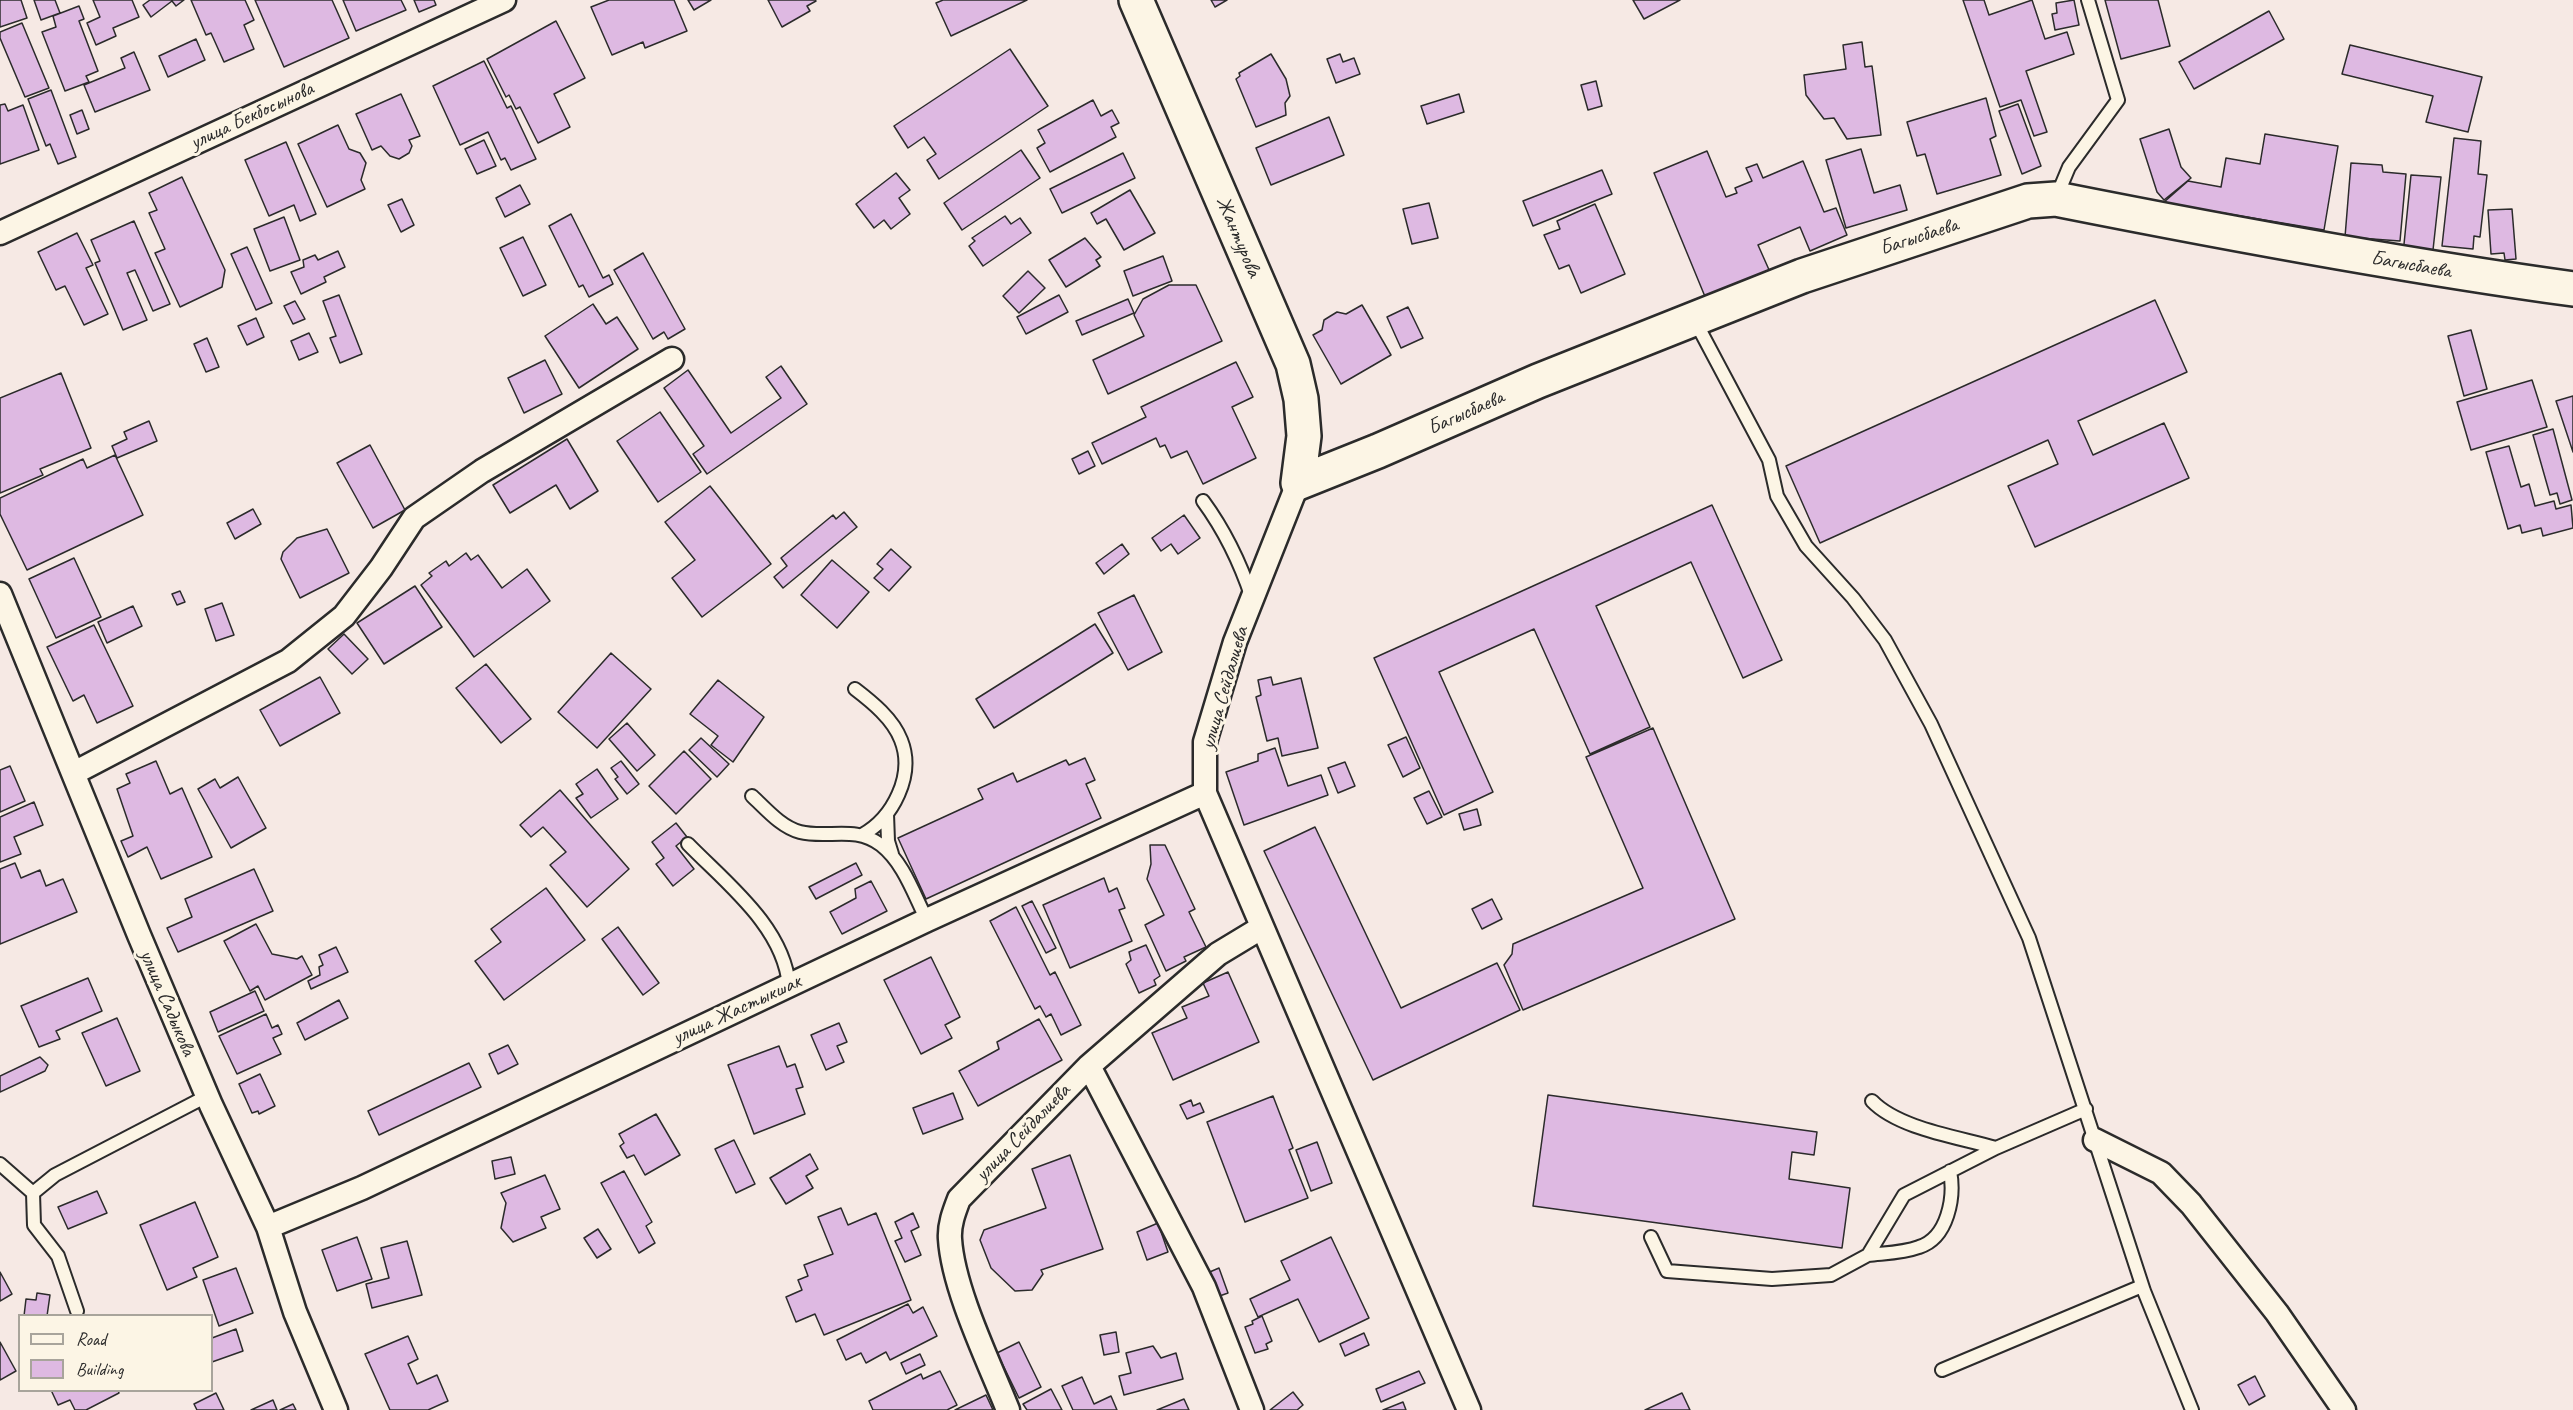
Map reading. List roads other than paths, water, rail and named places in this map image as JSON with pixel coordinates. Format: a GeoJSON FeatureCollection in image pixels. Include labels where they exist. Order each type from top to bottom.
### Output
{"type":"FeatureCollection","features":[{"type":"Feature","properties":{"kind":"street","name":"улица Бекбосынова"},"geometry":{"type":"LineString","coordinates":[[0,233],[504,0]]}},
{"type":"Feature","properties":{"kind":"street","name":"Жантурова"},"geometry":{"type":"LineString","coordinates":[[1136,0],[1293,364],[1304,436],[1298,483]]}},
{"type":"Feature","properties":{"kind":"street","name":"Багысбаева"},"geometry":{"type":"LineString","coordinates":[[1298,483],[1378,451],[1538,381],[1836,264],[2028,201],[2056,199],[2232,234],[2437,270],[2573,289]]}},
{"type":"Feature","properties":{"kind":"street"},"geometry":{"type":"LineString","coordinates":[[74,773],[288,661],[344,616],[381,568],[414,518],[482,471],[672,359]]}},
{"type":"Feature","properties":{"kind":"street","name":"улица Сейдалиева"},"geometry":{"type":"LineString","coordinates":[[1298,483],[1235,642],[1205,742],[1205,793],[1261,928],[1470,1410]]}},
{"type":"Feature","properties":{"kind":"street","name":"улица Садыкова"},"geometry":{"type":"LineString","coordinates":[[0,594],[207,1096],[268,1227],[295,1312],[336,1410]]}},
{"type":"Feature","properties":{"kind":"street","name":"улица Жастыкшак"},"geometry":{"type":"LineString","coordinates":[[268,1227],[362,1188],[927,920],[1205,793]]}},
{"type":"Feature","properties":{"kind":"street","name":"улица Сейдалиева"},"geometry":{"type":"LineString","coordinates":[[1008,1410],[957,1279],[950,1239],[951,1220],[959,1199],[1089,1066],[1218,954],[1261,928]]}},
{"type":"Feature","properties":{"kind":"street"},"geometry":{"type":"LineString","coordinates":[[1089,1066],[1204,1287],[1252,1410]]}},
{"type":"Feature","properties":{"kind":"street"},"geometry":{"type":"LineString","coordinates":[[2096,1140],[2161,1173],[2191,1204],[2277,1313],[2344,1410]]}},
{"type":"Feature","properties":{"kind":"lane"},"geometry":{"type":"LineString","coordinates":[[2056,199],[2069,167],[2118,100],[2088,0]]}},
{"type":"Feature","properties":{"kind":"lane"},"geometry":{"type":"LineString","coordinates":[[1694,319],[1768,460],[1777,496],[1806,546],[1853,598],[1885,640],[1931,724],[2029,938],[2142,1286],[2192,1410]]}},
{"type":"Feature","properties":{"kind":"lane"},"geometry":{"type":"LineString","coordinates":[[1203,501],[1220,524],[1243,569],[1252,599]]}},
{"type":"Feature","properties":{"kind":"lane"},"geometry":{"type":"LineString","coordinates":[[855,689],[871,701],[901,741],[904,762],[902,786],[887,814],[876,827],[862,835]]}},
{"type":"Feature","properties":{"kind":"lane"},"geometry":{"type":"LineString","coordinates":[[752,796],[790,828],[802,832],[846,831],[862,835],[880,844],[894,858]]}},
{"type":"Feature","properties":{"kind":"lane"},"geometry":{"type":"LineString","coordinates":[[887,814],[888,841],[894,858],[927,920]]}},
{"type":"Feature","properties":{"kind":"lane"},"geometry":{"type":"LineString","coordinates":[[688,844],[756,914],[787,966],[789,986]]}},
{"type":"Feature","properties":{"kind":"lane"},"geometry":{"type":"LineString","coordinates":[[33,1193],[55,1175],[207,1096]]}},
{"type":"Feature","properties":{"kind":"lane"},"geometry":{"type":"LineString","coordinates":[[1872,1101],[1881,1110],[1907,1123],[1996,1148]]}},
{"type":"Feature","properties":{"kind":"lane"},"geometry":{"type":"LineString","coordinates":[[1868,1255],[1904,1195],[1996,1148],[2086,1109]]}},
{"type":"Feature","properties":{"kind":"lane"},"geometry":{"type":"LineString","coordinates":[[0,1164],[33,1193],[34,1225],[58,1256],[77,1311]]}},
{"type":"Feature","properties":{"kind":"lane"},"geometry":{"type":"LineString","coordinates":[[1651,1238],[1666,1271],[1772,1279],[1831,1275],[1868,1255],[1921,1247],[1940,1230],[1948,1213],[1953,1188],[1950,1171]]}},
{"type":"Feature","properties":{"kind":"lane"},"geometry":{"type":"LineString","coordinates":[[1942,1370],[2142,1286]]}}]}
